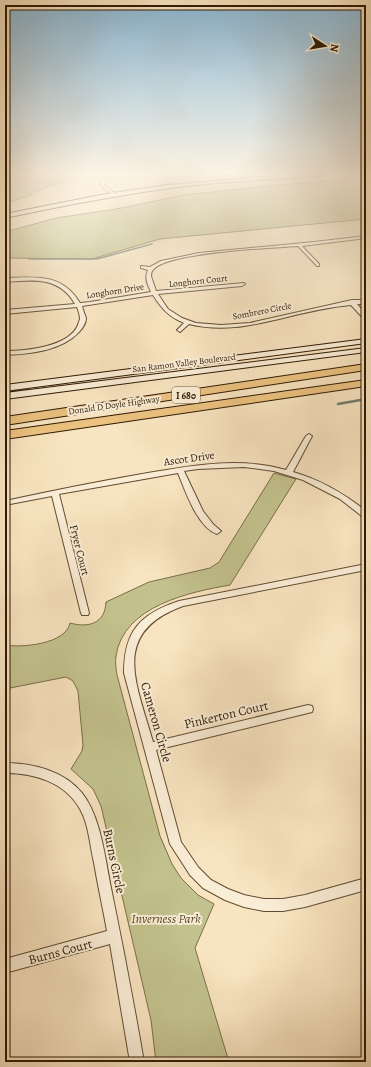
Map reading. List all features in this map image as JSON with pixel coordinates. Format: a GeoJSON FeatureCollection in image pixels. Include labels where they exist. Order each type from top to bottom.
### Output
{"type":"FeatureCollection","features":[{"type":"Feature","properties":{"kind":"highway","name":"Donald D Doyle Highway"},"geometry":{"type":"LineString","coordinates":[[5,421],[366,367]]}},
{"type":"Feature","properties":{"kind":"highway","name":"Donald D Doyle Highway"},"geometry":{"type":"LineString","coordinates":[[5,435],[366,383]]}},
{"type":"Feature","properties":{"kind":"main road","name":"San Ramon Valley Boulevard"},"geometry":{"type":"LineString","coordinates":[[5,388],[366,341]]}},
{"type":"Feature","properties":{"kind":"main road","name":"San Ramon Valley Boulevard"},"geometry":{"type":"LineString","coordinates":[[5,396],[366,350]]}},
{"type":"Feature","properties":{"kind":"street"},"geometry":{"type":"LineString","coordinates":[[143,267],[151,269],[167,261],[190,255],[300,245],[366,236]]}},
{"type":"Feature","properties":{"kind":"street"},"geometry":{"type":"LineString","coordinates":[[300,245],[317,265]]}},
{"type":"Feature","properties":{"kind":"street","name":"Sombrero Circle"},"geometry":{"type":"LineString","coordinates":[[151,269],[148,276],[150,283],[163,307],[172,314],[188,322],[209,326],[251,324],[352,302],[366,302]]}},
{"type":"Feature","properties":{"kind":"street"},"geometry":{"type":"LineString","coordinates":[[5,280],[61,280],[75,295],[82,314],[82,323],[78,330],[70,338],[41,349],[5,353]]}},
{"type":"Feature","properties":{"kind":"street","name":"Longhorn Court"},"geometry":{"type":"LineString","coordinates":[[155,293],[242,284]]}},
{"type":"Feature","properties":{"kind":"street","name":"Longhorn Drive"},"geometry":{"type":"LineString","coordinates":[[5,312],[79,305],[155,293]]}},
{"type":"Feature","properties":{"kind":"street"},"geometry":{"type":"LineString","coordinates":[[352,302],[366,318]]}},
{"type":"Feature","properties":{"kind":"street"},"geometry":{"type":"LineString","coordinates":[[180,330],[188,322]]}},
{"type":"Feature","properties":{"kind":"street"},"geometry":{"type":"LineString","coordinates":[[70,338],[78,341]]}},
{"type":"Feature","properties":{"kind":"street"},"geometry":{"type":"LineString","coordinates":[[289,472],[309,436]]}},
{"type":"Feature","properties":{"kind":"street","name":"Ascot Drive"},"geometry":{"type":"LineString","coordinates":[[5,503],[97,484],[180,470],[212,466],[244,465],[289,472],[331,490],[366,515]]}},
{"type":"Feature","properties":{"kind":"street"},"geometry":{"type":"LineString","coordinates":[[180,470],[202,518],[208,525],[217,531]]}},
{"type":"Feature","properties":{"kind":"street","name":"Fryer Court"},"geometry":{"type":"LineString","coordinates":[[54,493],[85,613]]}},
{"type":"Feature","properties":{"kind":"street","name":"Cameron Circle"},"geometry":{"type":"LineString","coordinates":[[366,567],[170,606],[151,616],[136,634],[130,646],[128,660],[129,673],[176,844],[194,871],[207,884],[225,894],[244,901],[264,905],[283,905],[305,901],[366,884]]}},
{"type":"Feature","properties":{"kind":"street","name":"Pinkerton Court"},"geometry":{"type":"LineString","coordinates":[[150,747],[308,709]]}},
{"type":"Feature","properties":{"kind":"street","name":"Burns Circle"},"geometry":{"type":"LineString","coordinates":[[5,768],[27,769],[49,775],[69,788],[83,804],[94,834],[122,973],[137,1062]]}},
{"type":"Feature","properties":{"kind":"street","name":"Burns Court"},"geometry":{"type":"LineString","coordinates":[[5,966],[114,936]]}},
{"type":"Feature","properties":{"kind":"green space"},"geometry":{"type":"Polygon","coordinates":[[[39,223],[327,223],[160,239],[92,259],[5,258],[5,232],[39,223]]]}},
{"type":"Feature","properties":{"kind":"green space","name":"Inverness Park"},"geometry":{"type":"Polygon","coordinates":[[[274,473],[296,479],[230,585],[178,597],[145,613],[131,625],[121,639],[116,656],[117,675],[160,836],[172,864],[181,878],[198,895],[214,904],[195,948],[229,1062],[156,1062],[151,1020],[101,806],[93,789],[71,769],[82,751],[83,745],[78,691],[73,681],[66,677],[5,689],[5,645],[32,645],[52,640],[61,636],[67,630],[70,623],[83,625],[94,623],[99,620],[102,615],[106,602],[149,582],[210,568],[219,562],[274,473]]]}},
{"type":"Feature","properties":{"kind":"waterway"},"geometry":{"type":"LineString","coordinates":[[29,259],[97,259],[152,244]]}},
{"type":"Feature","properties":{"kind":"waterway"},"geometry":{"type":"LineString","coordinates":[[338,404],[366,399]]}}]}
